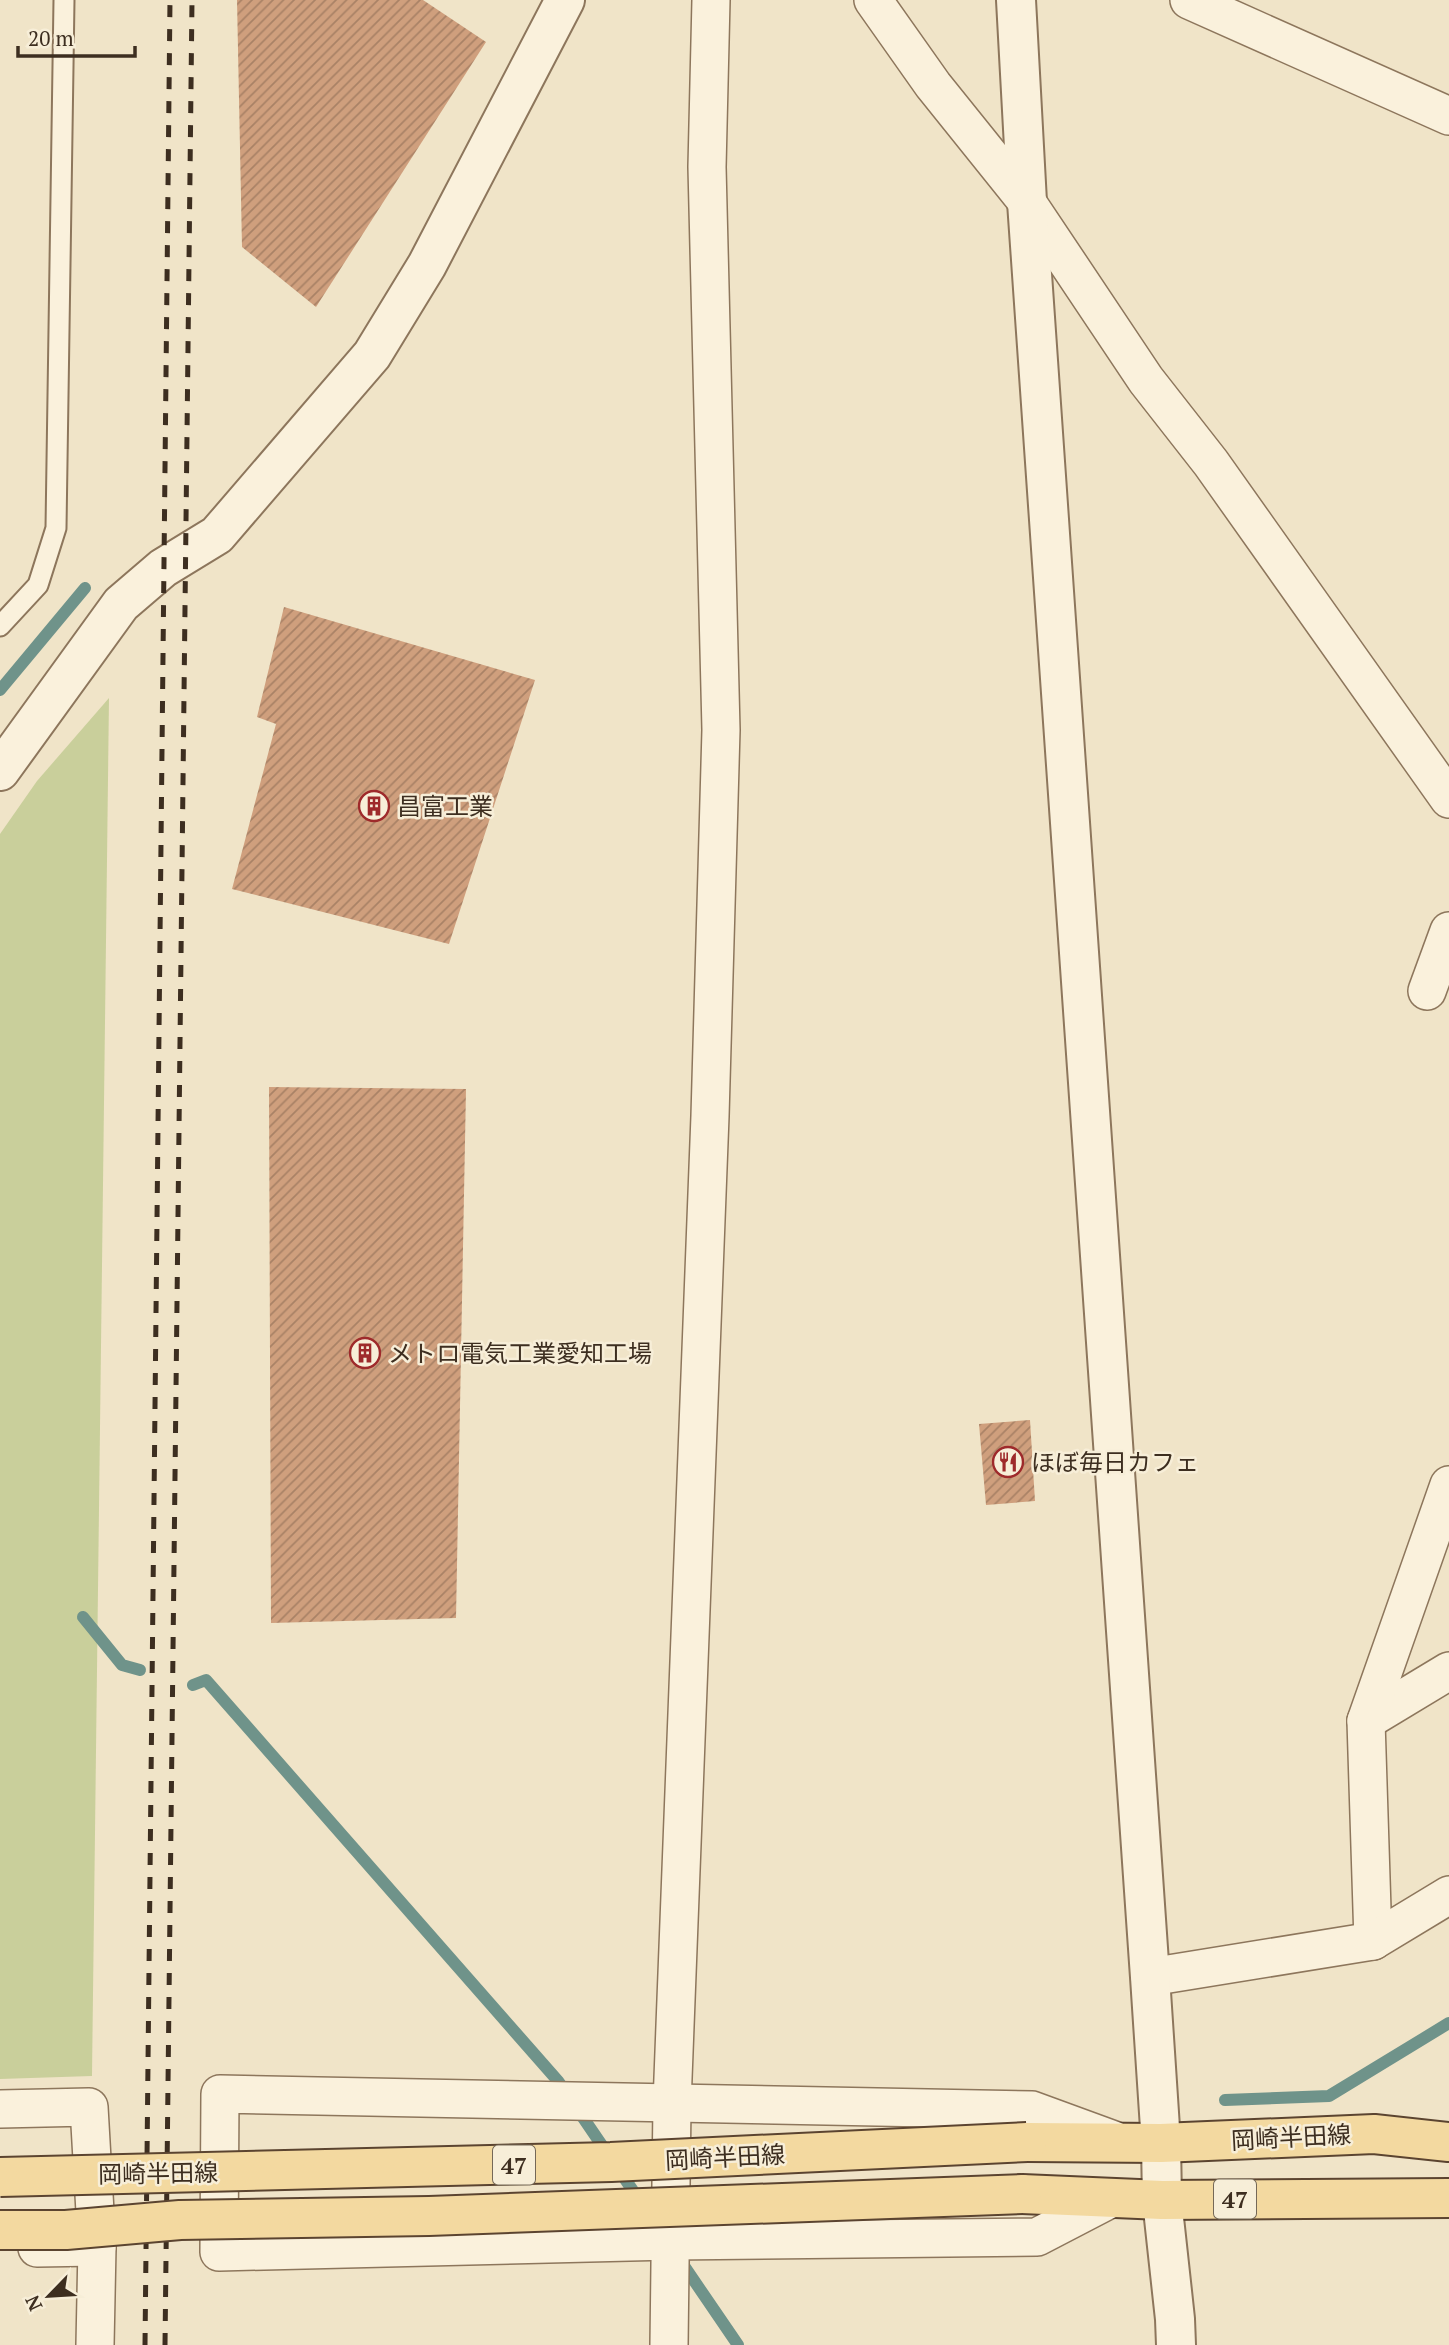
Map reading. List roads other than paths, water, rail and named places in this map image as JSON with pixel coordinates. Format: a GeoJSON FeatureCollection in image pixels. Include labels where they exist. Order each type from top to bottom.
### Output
{"type":"FeatureCollection","features":[{"type":"Feature","properties":{"kind":"main road","name":"岡崎半田線"},"geometry":{"type":"LineString","coordinates":[[0,2177],[611,2162],[1027,2142],[1161,2143],[1374,2134],[1449,2142]]}},
{"type":"Feature","properties":{"kind":"main road","name":"岡崎半田線"},"geometry":{"type":"LineString","coordinates":[[0,2230],[66,2230],[180,2220],[429,2216],[1022,2194],[1162,2200],[1449,2198]]}},
{"type":"Feature","properties":{"kind":"street"},"geometry":{"type":"LineString","coordinates":[[0,771],[121,604],[163,568],[218,535],[372,355],[427,265],[565,0]]}},
{"type":"Feature","properties":{"kind":"street"},"geometry":{"type":"LineString","coordinates":[[669,2345],[672,2104],[710,1116],[721,730],[707,167],[711,0]]}},
{"type":"Feature","properties":{"kind":"street"},"geometry":{"type":"LineString","coordinates":[[873,0],[933,85],[1027,202],[1146,380],[1211,463],[1449,799]]}},
{"type":"Feature","properties":{"kind":"street"},"geometry":{"type":"LineString","coordinates":[[1016,0],[1027,202],[1150,1977],[1162,2200],[1176,2345]]}},
{"type":"Feature","properties":{"kind":"street"},"geometry":{"type":"LineString","coordinates":[[1189,0],[1449,116]]}},
{"type":"Feature","properties":{"kind":"street"},"geometry":{"type":"LineString","coordinates":[[1427,991],[1449,931]]}},
{"type":"Feature","properties":{"kind":"street"},"geometry":{"type":"LineString","coordinates":[[1373,1941],[1366,1721],[1449,1485]]}},
{"type":"Feature","properties":{"kind":"street"},"geometry":{"type":"LineString","coordinates":[[1366,1721],[1449,1671]]}},
{"type":"Feature","properties":{"kind":"street"},"geometry":{"type":"LineString","coordinates":[[1150,1977],[1373,1941],[1449,1895]]}},
{"type":"Feature","properties":{"kind":"street"},"geometry":{"type":"LineString","coordinates":[[1112,2198],[1037,2237],[671,2241],[219,2252],[220,2094],[1032,2110],[1121,2143]]}},
{"type":"Feature","properties":{"kind":"street"},"geometry":{"type":"LineString","coordinates":[[0,2109],[89,2107],[97,2247],[96,2345]]}},
{"type":"Feature","properties":{"kind":"street"},"geometry":{"type":"LineString","coordinates":[[0,2249],[97,2247]]}},
{"type":"Feature","properties":{"kind":"lane"},"geometry":{"type":"LineString","coordinates":[[0,626],[38,585],[56,528],[64,0]]}},
{"type":"Feature","properties":{"kind":"waterway"},"geometry":{"type":"LineString","coordinates":[[0,690],[85,588]]}},
{"type":"Feature","properties":{"kind":"waterway"},"geometry":{"type":"LineString","coordinates":[[83,1617],[122,1665],[140,1670]]}},
{"type":"Feature","properties":{"kind":"waterway"},"geometry":{"type":"LineString","coordinates":[[193,1685],[206,1680],[558,2081],[640,2201]]}},
{"type":"Feature","properties":{"kind":"waterway"},"geometry":{"type":"LineString","coordinates":[[1225,2100],[1329,2096],[1449,2023]]}},
{"type":"Feature","properties":{"kind":"waterway"},"geometry":{"type":"LineString","coordinates":[[680,2260],[738,2345]]}},
{"type":"Feature","properties":{"kind":"railway"},"geometry":{"type":"LineString","coordinates":[[145,2345],[170,0]]}},
{"type":"Feature","properties":{"kind":"railway"},"geometry":{"type":"LineString","coordinates":[[165,2345],[192,0]]}},
{"type":"Feature","properties":{"kind":"place","name":"昌富工業"},"geometry":{"type":"Point","coordinates":[374,806]}},
{"type":"Feature","properties":{"kind":"place","name":"メトロ電気工業愛知工場"},"geometry":{"type":"Point","coordinates":[365,1353]}},
{"type":"Feature","properties":{"kind":"place","name":"ほぼ毎日カフェ"},"geometry":{"type":"Point","coordinates":[1008,1462]}}]}
